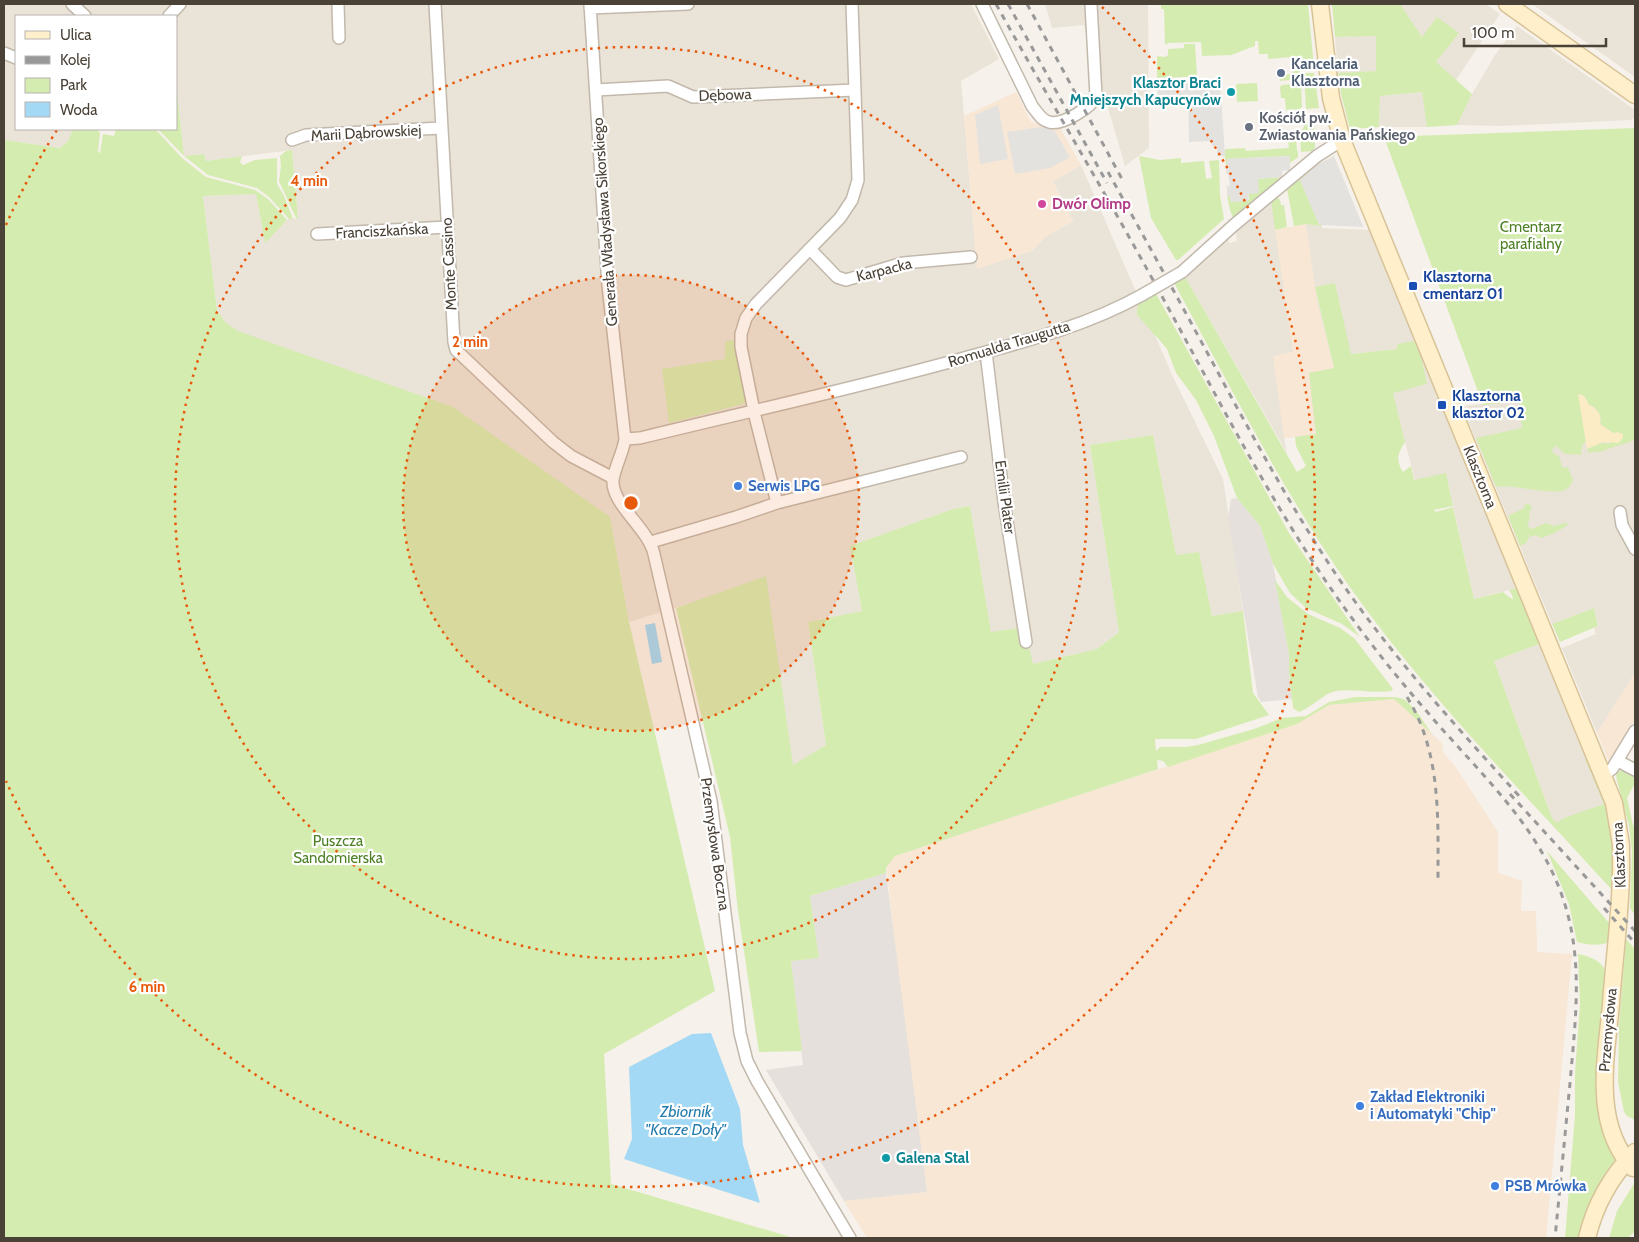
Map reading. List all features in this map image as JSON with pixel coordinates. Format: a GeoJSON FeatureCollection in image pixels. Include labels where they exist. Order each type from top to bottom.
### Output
{"type":"FeatureCollection","features":[{"type":"Feature","properties":{"kind":"street"},"geometry":{"type":"LineString","coordinates":[[72,4],[84,15]]}},
{"type":"Feature","properties":{"kind":"street"},"geometry":{"type":"LineString","coordinates":[[169,15],[180,4]]}},
{"type":"Feature","properties":{"kind":"street"},"geometry":{"type":"LineString","coordinates":[[338,4],[339,38]]}},
{"type":"Feature","properties":{"kind":"street","name":"Monte Cassino"},"geometry":{"type":"LineString","coordinates":[[434,4],[456,350],[553,442],[571,456],[614,478]]}},
{"type":"Feature","properties":{"kind":"street"},"geometry":{"type":"LineString","coordinates":[[590,6],[688,4]]}},
{"type":"Feature","properties":{"kind":"street"},"geometry":{"type":"LineString","coordinates":[[777,502],[754,410],[741,347],[741,334],[746,318],[756,304],[840,218],[852,200],[858,180],[852,4]]}},
{"type":"Feature","properties":{"kind":"street"},"geometry":{"type":"LineString","coordinates":[[982,4],[1032,106],[1043,119],[1051,123],[1057,123],[1091,104],[1096,96],[1091,4]]}},
{"type":"Feature","properties":{"kind":"street","name":"Klasztorna"},"geometry":{"type":"LineString","coordinates":[[1320,4],[1331,98],[1342,140],[1603,775],[1615,809],[1621,845],[1621,893],[1615,953]]}},
{"type":"Feature","properties":{"kind":"street"},"geometry":{"type":"LineString","coordinates":[[1507,4],[1635,95]]}},
{"type":"Feature","properties":{"kind":"street","name":"Generała Władysława Sikorskiego"},"geometry":{"type":"LineString","coordinates":[[590,6],[608,286],[625,439]]}},
{"type":"Feature","properties":{"kind":"street","name":"Dębowa"},"geometry":{"type":"LineString","coordinates":[[596,90],[668,86],[693,97],[855,90]]}},
{"type":"Feature","properties":{"kind":"street","name":"Marii Dąbrowskiej"},"geometry":{"type":"LineString","coordinates":[[292,140],[306,136],[441,128]]}},
{"type":"Feature","properties":{"kind":"street","name":"Romualda Traugutta"},"geometry":{"type":"LineString","coordinates":[[625,439],[640,438],[871,383],[986,352],[1052,333],[1127,303],[1182,272],[1234,225],[1317,156],[1342,140]]}},
{"type":"Feature","properties":{"kind":"street","name":"Franciszkańska"},"geometry":{"type":"LineString","coordinates":[[317,234],[447,227]]}},
{"type":"Feature","properties":{"kind":"street","name":"Karpacka"},"geometry":{"type":"LineString","coordinates":[[810,249],[837,277],[846,280],[903,263],[971,257]]}},
{"type":"Feature","properties":{"kind":"street","name":"Emilii Plater"},"geometry":{"type":"LineString","coordinates":[[986,352],[1004,502],[1026,642]]}},
{"type":"Feature","properties":{"kind":"street"},"geometry":{"type":"LineString","coordinates":[[614,478],[625,439]]}},
{"type":"Feature","properties":{"kind":"street"},"geometry":{"type":"LineString","coordinates":[[651,542],[736,517],[777,502],[961,457]]}},
{"type":"Feature","properties":{"kind":"street","name":"Przemysłowa Boczna"},"geometry":{"type":"LineString","coordinates":[[614,478],[613,483],[617,498],[651,542],[711,801],[742,1046],[757,1081],[850,1238]]}},
{"type":"Feature","properties":{"kind":"street"},"geometry":{"type":"LineString","coordinates":[[1620,512],[1622,524],[1635,550]]}},
{"type":"Feature","properties":{"kind":"street"},"geometry":{"type":"LineString","coordinates":[[1603,775],[1612,769],[1618,761],[1635,731]]}},
{"type":"Feature","properties":{"kind":"street"},"geometry":{"type":"LineString","coordinates":[[1618,761],[1635,770]]}},
{"type":"Feature","properties":{"kind":"street","name":"Przemysłowa"},"geometry":{"type":"LineString","coordinates":[[1615,953],[1605,1070],[1605,1096],[1607,1107],[1633,1159]]}},
{"type":"Feature","properties":{"kind":"street"},"geometry":{"type":"LineString","coordinates":[[1587,1238],[1600,1199],[1612,1179],[1633,1159]]}},
{"type":"Feature","properties":{"kind":"street"},"geometry":{"type":"LineString","coordinates":[[1598,1238],[1613,1197],[1633,1159]]}},
{"type":"Feature","properties":{"kind":"shaded area"},"geometry":{"type":"Polygon","coordinates":[[[4,4],[971,4],[999,59],[961,81],[977,268],[1032,251],[1045,237],[1073,221],[1053,181],[1081,165],[1173,377],[1223,479],[1243,611],[1212,616],[1199,552],[1176,555],[1153,435],[1090,445],[1119,632],[1097,649],[1033,664],[991,633],[970,506],[953,509],[851,546],[862,612],[808,622],[826,745],[793,767],[694,602],[629,622],[610,517],[237,331],[226,323],[217,310],[203,196],[256,194],[265,242],[288,219],[298,218],[292,150],[206,161],[204,154],[184,156],[178,101],[178,15],[15,15],[15,130],[73,130],[68,141],[60,148],[4,140],[4,4]]]}},
{"type":"Feature","properties":{"kind":"shaded area"},"geometry":{"type":"Polygon","coordinates":[[[1045,4],[1148,4],[1149,148],[1125,166],[1084,25],[1052,28],[1045,4]]]}},
{"type":"Feature","properties":{"kind":"shaded area"},"geometry":{"type":"Polygon","coordinates":[[[1400,4],[1486,4],[1500,14],[1456,80],[1436,62],[1458,33],[1422,37],[1400,4]]]}},
{"type":"Feature","properties":{"kind":"shaded area"},"geometry":{"type":"Polygon","coordinates":[[[1532,4],[1635,4],[1635,77],[1532,4]]]}},
{"type":"Feature","properties":{"kind":"shaded area"},"geometry":{"type":"Polygon","coordinates":[[[1517,26],[1635,110],[1635,117],[1631,120],[1501,126],[1457,125],[1472,94],[1495,55],[1517,26]]]}},
{"type":"Feature","properties":{"kind":"shaded area"},"geometry":{"type":"Polygon","coordinates":[[[1376,35],[1377,71],[1338,73],[1335,37],[1376,35]]]}},
{"type":"Feature","properties":{"kind":"shaded area"},"geometry":{"type":"Polygon","coordinates":[[[1205,79],[1205,82],[1220,81],[1225,156],[1217,156],[1217,146],[1212,146],[1211,141],[1189,142],[1188,97],[1158,98],[1157,82],[1205,79]]]}},
{"type":"Feature","properties":{"kind":"shaded area"},"geometry":{"type":"Polygon","coordinates":[[[1016,92],[1031,122],[1060,128],[1081,165],[1053,182],[1073,221],[1045,237],[1032,251],[977,269],[964,116],[1016,92]]]}},
{"type":"Feature","properties":{"kind":"shaded area"},"geometry":{"type":"Polygon","coordinates":[[[1423,92],[1427,127],[1379,127],[1380,96],[1423,92]]]}},
{"type":"Feature","properties":{"kind":"shaded area"},"geometry":{"type":"Polygon","coordinates":[[[998,105],[1008,159],[980,164],[975,115],[998,105]]]}},
{"type":"Feature","properties":{"kind":"shaded area"},"geometry":{"type":"Polygon","coordinates":[[[1041,127],[1054,130],[1070,157],[1050,168],[1015,174],[1007,132],[1041,127]]]}},
{"type":"Feature","properties":{"kind":"shaded area"},"geometry":{"type":"Polygon","coordinates":[[[1290,156],[1290,170],[1282,171],[1282,177],[1258,179],[1259,193],[1249,194],[1248,201],[1231,202],[1230,196],[1227,195],[1227,186],[1230,186],[1228,174],[1226,174],[1227,159],[1290,156]]]}},
{"type":"Feature","properties":{"kind":"shaded area"},"geometry":{"type":"Polygon","coordinates":[[[1334,156],[1363,227],[1319,225],[1300,180],[1318,164],[1334,156]]]}},
{"type":"Feature","properties":{"kind":"shaded area"},"geometry":{"type":"Polygon","coordinates":[[[1271,201],[1276,230],[1306,224],[1321,226],[1322,228],[1370,230],[1517,588],[1474,599],[1446,474],[1415,480],[1392,392],[1397,349],[1350,354],[1335,283],[1315,287],[1334,369],[1316,435],[1284,438],[1287,453],[1184,275],[1196,267],[1228,238],[1229,243],[1237,241],[1236,232],[1271,201]]]}},
{"type":"Feature","properties":{"kind":"shaded area"},"geometry":{"type":"Polygon","coordinates":[[[1306,224],[1318,306],[1334,369],[1309,373],[1316,435],[1284,438],[1273,356],[1293,352],[1275,230],[1306,224]]]}},
{"type":"Feature","properties":{"kind":"shaded area"},"geometry":{"type":"Polygon","coordinates":[[[1578,394],[1635,439],[1635,673],[1597,733],[1562,648],[1596,634],[1594,628],[1598,626],[1594,608],[1552,624],[1462,406],[1578,394]]]}},
{"type":"Feature","properties":{"kind":"shaded area"},"geometry":{"type":"Polygon","coordinates":[[[1237,498],[1260,526],[1273,564],[1289,654],[1292,699],[1261,702],[1258,697],[1228,518],[1231,499],[1237,498]]]}},
{"type":"Feature","properties":{"kind":"shaded area"},"geometry":{"type":"Polygon","coordinates":[[[1539,644],[1604,804],[1557,823],[1552,818],[1494,661],[1539,644]]]}},
{"type":"Feature","properties":{"kind":"shaded area"},"geometry":{"type":"Polygon","coordinates":[[[1635,673],[1635,719],[1610,761],[1597,733],[1635,673]]]}},
{"type":"Feature","properties":{"kind":"shaded area"},"geometry":{"type":"Polygon","coordinates":[[[1394,699],[1442,743],[1443,752],[1455,766],[1498,832],[1498,873],[1522,881],[1521,911],[1536,911],[1537,952],[1572,954],[1546,1238],[867,1238],[844,1201],[927,1192],[900,992],[886,862],[894,856],[1296,724],[1329,705],[1394,699]]]}},
{"type":"Feature","properties":{"kind":"shaded area"},"geometry":{"type":"Polygon","coordinates":[[[886,873],[927,1192],[844,1201],[766,1070],[803,1065],[791,961],[819,958],[810,896],[886,873]]]}},
{"type":"Feature","properties":{"kind":"green space"},"geometry":{"type":"Polygon","coordinates":[[[1161,4],[1308,4],[1314,67],[1300,68],[1300,79],[1280,81],[1279,75],[1292,74],[1292,57],[1268,59],[1268,54],[1259,54],[1258,41],[1255,41],[1255,46],[1231,55],[1202,56],[1201,42],[1168,43],[1165,45],[1164,9],[1161,9],[1161,4]]]}},
{"type":"Feature","properties":{"kind":"green space"},"geometry":{"type":"Polygon","coordinates":[[[1332,4],[1400,4],[1422,37],[1437,17],[1459,33],[1436,62],[1472,94],[1457,125],[1427,127],[1422,92],[1380,96],[1379,127],[1350,129],[1338,73],[1376,71],[1376,36],[1335,37],[1332,4]]]}},
{"type":"Feature","properties":{"kind":"green space"},"geometry":{"type":"Polygon","coordinates":[[[1184,44],[1195,44],[1197,76],[1157,79],[1157,56],[1165,57],[1168,55],[1168,49],[1184,48],[1184,44]]]}},
{"type":"Feature","properties":{"kind":"green space"},"geometry":{"type":"Polygon","coordinates":[[[1304,73],[1314,73],[1319,108],[1306,109],[1304,73]]]}},
{"type":"Feature","properties":{"kind":"green space"},"geometry":{"type":"Polygon","coordinates":[[[1257,83],[1258,101],[1237,102],[1236,84],[1257,83]]]}},
{"type":"Feature","properties":{"kind":"green space"},"geometry":{"type":"Polygon","coordinates":[[[1300,83],[1302,107],[1300,109],[1286,110],[1285,98],[1281,98],[1280,87],[1282,85],[1300,83]]]}},
{"type":"Feature","properties":{"kind":"green space"},"geometry":{"type":"Polygon","coordinates":[[[178,101],[184,156],[159,130],[178,130],[178,101]]]}},
{"type":"Feature","properties":{"kind":"green space"},"geometry":{"type":"Polygon","coordinates":[[[1314,121],[1315,148],[1312,151],[1301,152],[1300,133],[1307,122],[1314,121]]]}},
{"type":"Feature","properties":{"kind":"green space","name":"Cmentarz parafialny"},"geometry":{"type":"Polygon","coordinates":[[[1635,128],[1635,440],[1596,453],[1596,451],[1589,453],[1587,449],[1600,443],[1609,444],[1613,433],[1600,424],[1599,412],[1589,405],[1584,396],[1579,394],[1586,441],[1582,446],[1581,455],[1565,454],[1556,446],[1552,449],[1554,454],[1559,456],[1562,467],[1568,468],[1573,480],[1569,487],[1564,490],[1546,491],[1504,486],[1496,487],[1476,438],[1522,428],[1519,401],[1483,405],[1384,137],[1635,128]]]}},
{"type":"Feature","properties":{"kind":"green space","name":"Puszcza Sandomierska"},"geometry":{"type":"Polygon","coordinates":[[[73,130],[97,130],[100,133],[98,152],[100,153],[103,134],[114,136],[116,130],[156,130],[182,158],[206,177],[255,190],[268,199],[287,220],[265,243],[256,194],[203,196],[217,310],[226,323],[238,331],[453,407],[610,517],[629,622],[715,991],[604,1054],[611,1184],[794,1238],[4,1238],[4,140],[60,148],[68,141],[73,130]]]}},
{"type":"Feature","properties":{"kind":"green space"},"geometry":{"type":"Polygon","coordinates":[[[1287,134],[1292,134],[1296,139],[1298,151],[1298,157],[1290,163],[1290,156],[1227,159],[1226,165],[1224,151],[1226,149],[1245,148],[1246,151],[1289,148],[1287,134]]]}},
{"type":"Feature","properties":{"kind":"green space"},"geometry":{"type":"Polygon","coordinates":[[[292,150],[298,218],[296,218],[279,181],[280,156],[286,151],[292,150]]]}},
{"type":"Feature","properties":{"kind":"green space"},"geometry":{"type":"Polygon","coordinates":[[[204,154],[206,161],[242,156],[240,162],[243,165],[255,160],[277,158],[277,184],[293,219],[289,219],[269,197],[257,188],[208,175],[184,156],[204,154]]]}},
{"type":"Feature","properties":{"kind":"green space"},"geometry":{"type":"Polygon","coordinates":[[[1139,156],[1160,160],[1181,158],[1181,163],[1204,161],[1206,179],[1212,178],[1209,161],[1219,160],[1220,195],[1224,219],[1178,260],[1176,260],[1151,218],[1139,156]]]}},
{"type":"Feature","properties":{"kind":"green space"},"geometry":{"type":"Polygon","coordinates":[[[1316,166],[1319,225],[1322,225],[1321,228],[1320,226],[1306,224],[1294,226],[1287,189],[1316,166]]]}},
{"type":"Feature","properties":{"kind":"green space"},"geometry":{"type":"Polygon","coordinates":[[[1282,177],[1233,218],[1227,195],[1230,196],[1231,201],[1249,200],[1249,193],[1258,179],[1282,177]]]}},
{"type":"Feature","properties":{"kind":"green space"},"geometry":{"type":"Polygon","coordinates":[[[1277,197],[1281,205],[1284,205],[1287,227],[1275,230],[1271,201],[1277,197]]]}},
{"type":"Feature","properties":{"kind":"green space"},"geometry":{"type":"Polygon","coordinates":[[[1184,275],[1297,472],[1306,466],[1296,446],[1295,437],[1316,434],[1309,373],[1334,368],[1315,287],[1335,283],[1351,354],[1397,349],[1397,344],[1415,341],[1421,356],[1427,384],[1393,393],[1405,442],[1399,453],[1399,464],[1403,472],[1411,466],[1414,480],[1446,473],[1453,506],[1434,510],[1436,512],[1453,507],[1474,599],[1503,592],[1513,600],[1509,590],[1517,588],[1552,673],[1539,644],[1494,661],[1552,818],[1557,823],[1564,818],[1604,804],[1585,759],[1588,759],[1605,795],[1615,835],[1612,890],[1442,704],[1410,666],[1349,586],[1324,550],[1279,474],[1173,281],[1184,275]]]}},
{"type":"Feature","properties":{"kind":"green space"},"geometry":{"type":"Polygon","coordinates":[[[1155,292],[1289,533],[1360,637],[1342,624],[1306,608],[1290,593],[1273,564],[1260,526],[1237,498],[1214,436],[1196,400],[1176,373],[1167,349],[1137,315],[1138,302],[1155,292]]]}},
{"type":"Feature","properties":{"kind":"green space"},"geometry":{"type":"Polygon","coordinates":[[[736,340],[737,358],[746,400],[743,404],[669,423],[662,369],[725,359],[725,341],[736,340]]]}},
{"type":"Feature","properties":{"kind":"green space"},"geometry":{"type":"Polygon","coordinates":[[[1153,435],[1176,555],[1199,552],[1212,616],[1243,611],[1253,693],[1269,715],[1196,739],[1155,739],[1156,751],[1160,747],[1198,745],[1254,729],[1282,718],[1306,716],[1329,702],[1355,697],[1394,697],[1404,699],[1415,709],[1432,734],[1394,699],[1329,705],[1297,724],[1168,767],[1163,761],[1157,760],[1158,769],[895,856],[886,868],[886,873],[810,896],[819,958],[791,961],[802,1051],[759,1052],[738,911],[730,837],[676,608],[766,576],[793,765],[826,745],[808,622],[862,611],[850,546],[953,509],[970,506],[991,632],[1024,627],[1033,664],[1097,649],[1119,632],[1090,445],[1153,435]]]}},
{"type":"Feature","properties":{"kind":"green space"},"geometry":{"type":"Polygon","coordinates":[[[1525,504],[1529,504],[1532,508],[1529,513],[1530,518],[1527,526],[1532,529],[1546,523],[1554,526],[1569,523],[1547,536],[1540,538],[1537,535],[1529,537],[1526,543],[1520,546],[1508,516],[1524,508],[1525,504]]]}},
{"type":"Feature","properties":{"kind":"green space"},"geometry":{"type":"Polygon","coordinates":[[[1275,580],[1287,597],[1308,614],[1340,628],[1354,638],[1393,689],[1384,692],[1336,691],[1299,712],[1293,708],[1289,654],[1275,580]]]}},
{"type":"Feature","properties":{"kind":"green space"},"geometry":{"type":"Polygon","coordinates":[[[1594,608],[1598,626],[1560,642],[1552,624],[1594,608]]]}},
{"type":"Feature","properties":{"kind":"green space"},"geometry":{"type":"Polygon","coordinates":[[[1619,771],[1623,771],[1635,778],[1635,783],[1627,798],[1633,825],[1635,826],[1635,915],[1630,908],[1632,851],[1629,826],[1616,775],[1619,771]]]}},
{"type":"Feature","properties":{"kind":"green space"},"geometry":{"type":"Polygon","coordinates":[[[1547,851],[1610,924],[1610,942],[1594,945],[1577,942],[1569,904],[1547,851]]]}},
{"type":"Feature","properties":{"kind":"green space"},"geometry":{"type":"Polygon","coordinates":[[[1626,939],[1635,949],[1635,1120],[1624,1112],[1618,1082],[1619,1025],[1626,939]]]}},
{"type":"Feature","properties":{"kind":"green space"},"geometry":{"type":"Polygon","coordinates":[[[1578,954],[1596,960],[1603,966],[1607,975],[1598,1079],[1598,1100],[1602,1123],[1613,1150],[1615,1161],[1613,1172],[1584,1238],[1565,1238],[1575,1115],[1575,1073],[1580,1004],[1578,954]]]}},
{"type":"Feature","properties":{"kind":"green space"},"geometry":{"type":"Polygon","coordinates":[[[1635,1182],[1635,1231],[1628,1238],[1609,1238],[1617,1211],[1635,1182]]]}},
{"type":"Feature","properties":{"kind":"sand"},"geometry":{"type":"Polygon","coordinates":[[[1578,394],[1584,396],[1589,405],[1599,413],[1600,424],[1613,433],[1623,434],[1623,438],[1618,443],[1603,442],[1587,449],[1578,394]]]}},
{"type":"Feature","properties":{"kind":"water"},"geometry":{"type":"Polygon","coordinates":[[[655,623],[662,662],[652,664],[645,625],[655,623]]]}},
{"type":"Feature","properties":{"kind":"water","name":"Zbiornik \"Kacze Doły\""},"geometry":{"type":"Polygon","coordinates":[[[711,1033],[740,1109],[743,1145],[760,1203],[624,1159],[632,1139],[629,1067],[692,1034],[711,1033]]]}},
{"type":"Feature","properties":{"kind":"railway"},"geometry":{"type":"LineString","coordinates":[[996,4],[1134,245],[1257,470],[1325,580],[1388,666],[1508,804],[1526,828],[1556,879],[1571,930],[1576,973],[1576,995],[1572,1061],[1555,1238]]}},
{"type":"Feature","properties":{"kind":"railway"},"geometry":{"type":"LineString","coordinates":[[1008,4],[1107,183]]}},
{"type":"Feature","properties":{"kind":"railway"},"geometry":{"type":"LineString","coordinates":[[1027,4],[1122,179]]}},
{"type":"Feature","properties":{"kind":"railway"},"geometry":{"type":"LineString","coordinates":[[1108,172],[1270,467],[1333,570],[1399,659],[1446,715],[1520,797]]}},
{"type":"Feature","properties":{"kind":"railway"},"geometry":{"type":"LineString","coordinates":[[1407,697],[1418,718],[1432,762],[1437,808],[1438,878]]}},
{"type":"Feature","properties":{"kind":"railway"},"geometry":{"type":"LineString","coordinates":[[1510,794],[1635,931]]}},
{"type":"Feature","properties":{"kind":"railway"},"geometry":{"type":"LineString","coordinates":[[1604,908],[1635,943]]}},
{"type":"Feature","properties":{"kind":"place","name":"Kancelaria Klasztorna"},"geometry":{"type":"Point","coordinates":[1281,73]}},
{"type":"Feature","properties":{"kind":"place","name":"Klasztor Braci Mniejszych Kapucynów"},"geometry":{"type":"Point","coordinates":[1231,92]}},
{"type":"Feature","properties":{"kind":"place","name":"Kościół pw. Zwiastowania Pańskiego"},"geometry":{"type":"Point","coordinates":[1249,127]}},
{"type":"Feature","properties":{"kind":"place","name":"Dwór Olimp"},"geometry":{"type":"Point","coordinates":[1042,204]}},
{"type":"Feature","properties":{"kind":"place","name":"Klasztorna cmentarz 01"},"geometry":{"type":"Point","coordinates":[1413,286]}},
{"type":"Feature","properties":{"kind":"place","name":"Klasztorna klasztor 02"},"geometry":{"type":"Point","coordinates":[1442,405]}},
{"type":"Feature","properties":{"kind":"place","name":"Serwis LPG"},"geometry":{"type":"Point","coordinates":[738,486]}},
{"type":"Feature","properties":{"kind":"place","name":"Zakład Elektroniki i Automatyki \"Chip\""},"geometry":{"type":"Point","coordinates":[1360,1106]}},
{"type":"Feature","properties":{"kind":"place","name":"Galena Stal"},"geometry":{"type":"Point","coordinates":[886,1158]}},
{"type":"Feature","properties":{"kind":"place","name":"PSB Mrówka"},"geometry":{"type":"Point","coordinates":[1495,1186]}}]}
